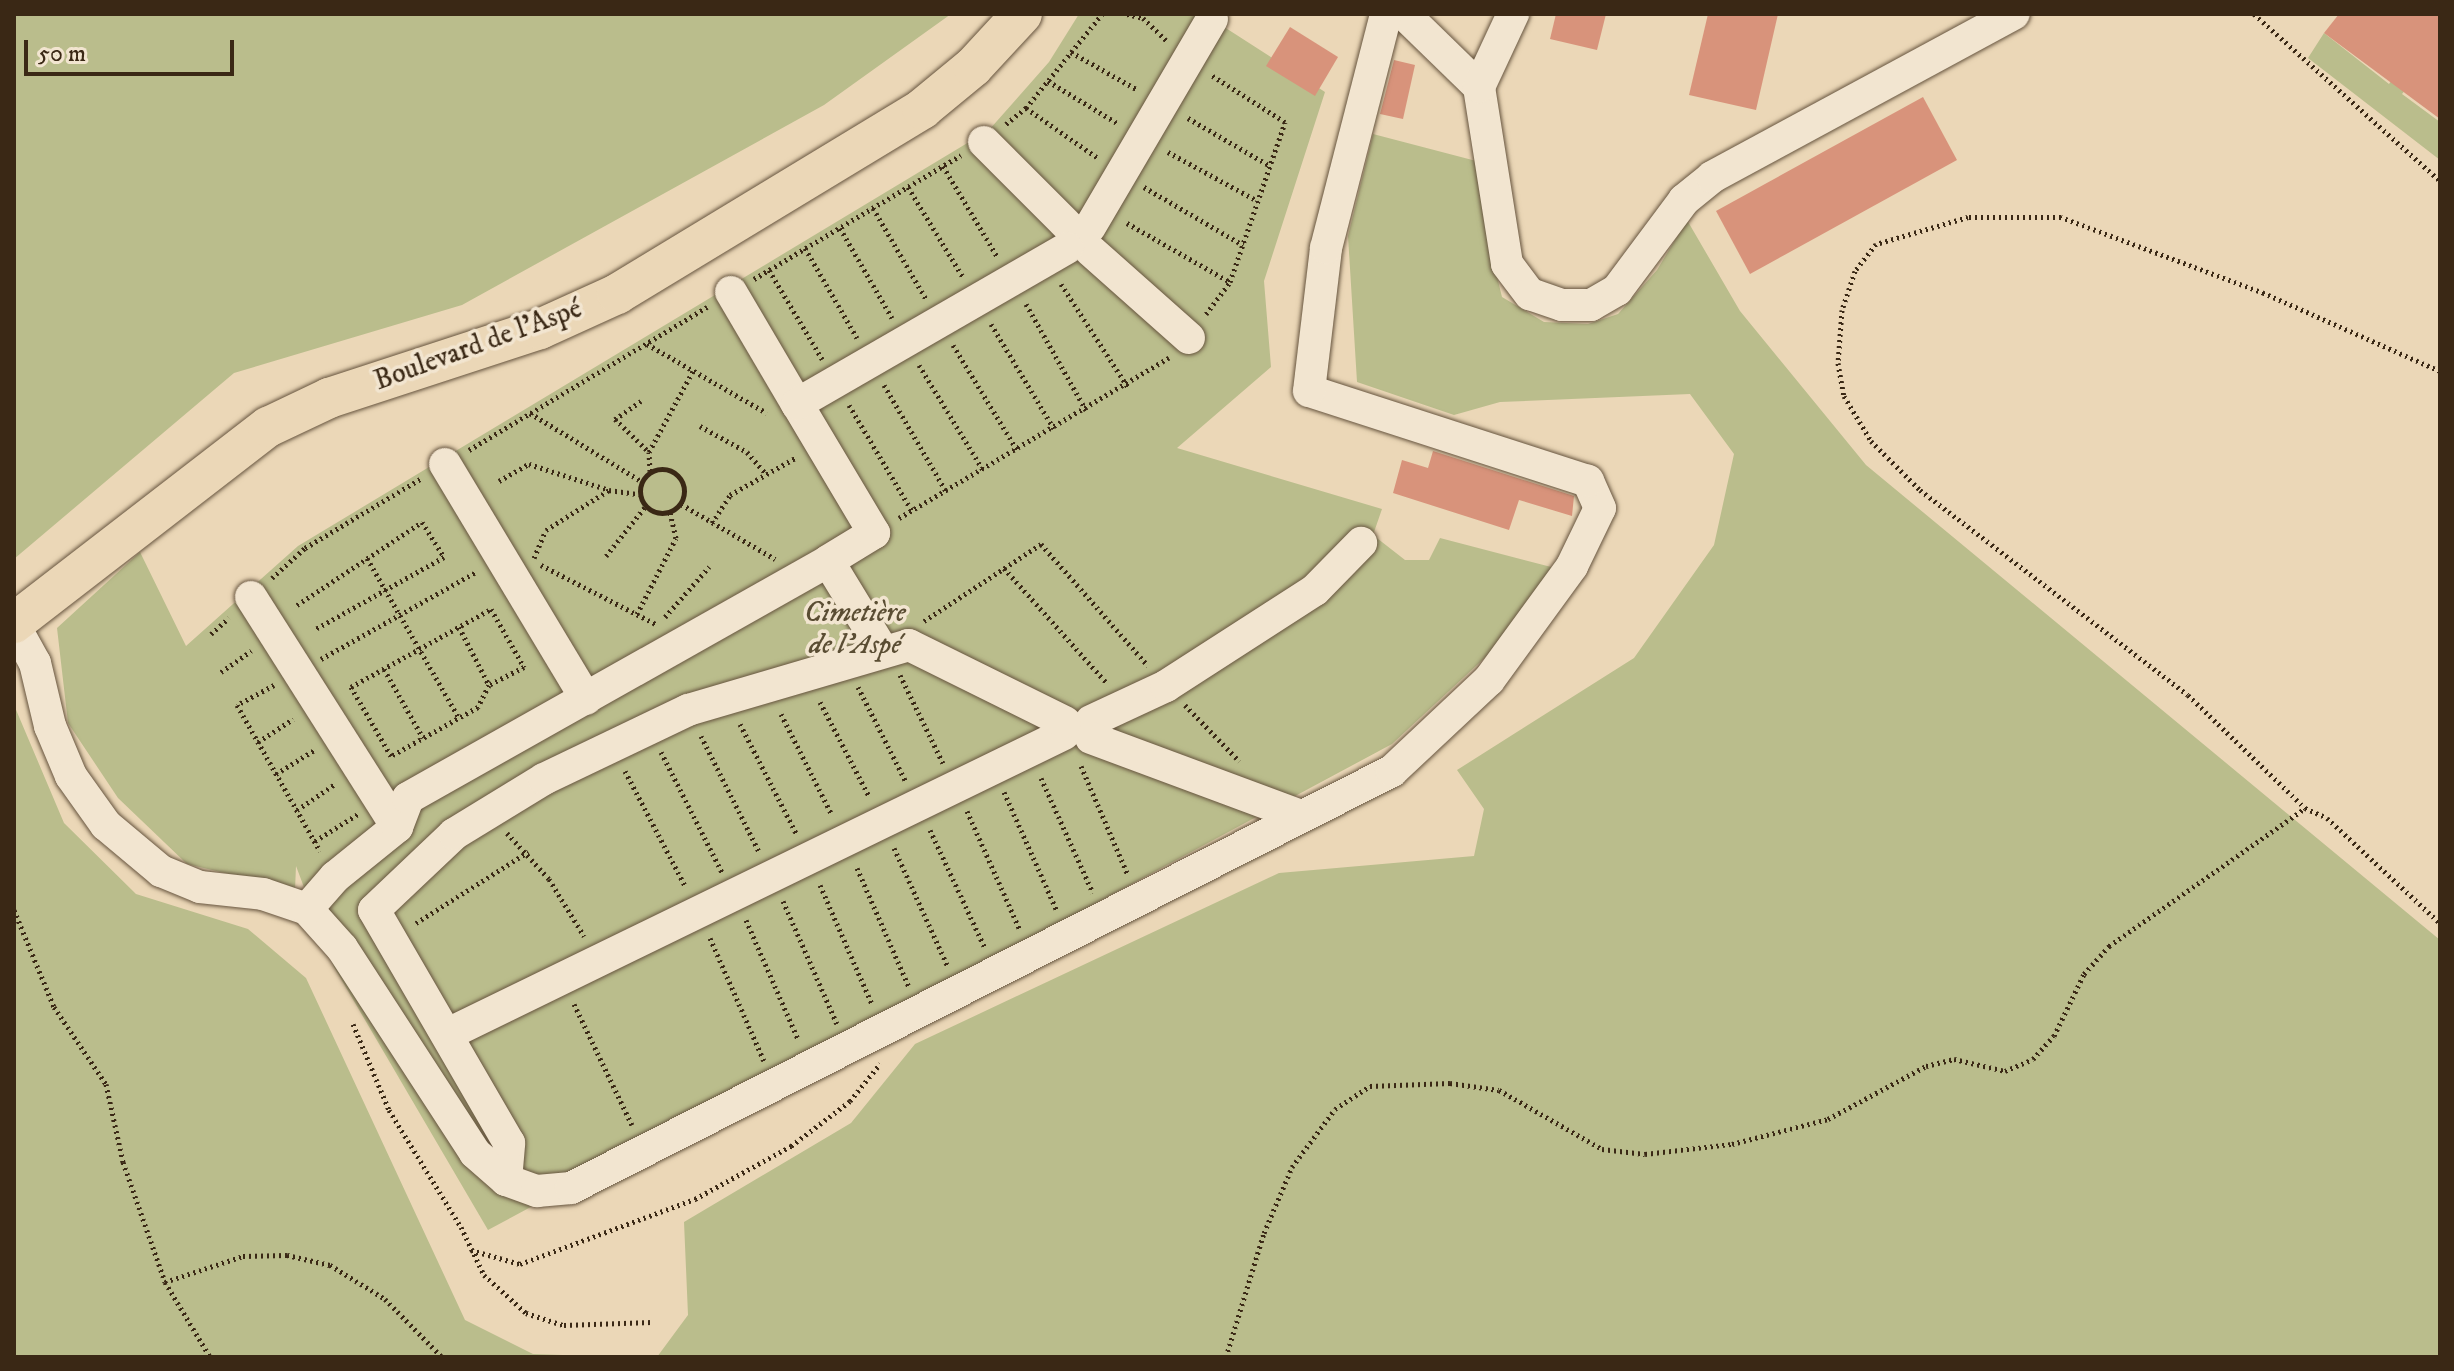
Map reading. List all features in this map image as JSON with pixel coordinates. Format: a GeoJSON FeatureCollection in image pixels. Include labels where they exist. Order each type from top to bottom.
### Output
{"type":"FeatureCollection","features":[{"type":"Feature","properties":{"kind":"main road","name":"Boulevard de l'Aspé"},"geometry":{"type":"LineString","coordinates":[[14,624],[268,427],[329,398],[540,329],[617,294],[922,109],[973,67],[1022,14]]}},
{"type":"Feature","properties":{"kind":"lane"},"geometry":{"type":"LineString","coordinates":[[14,624],[35,663],[50,726],[71,776],[132,850],[161,871],[200,887],[263,894],[307,909],[342,948],[475,1153],[506,1180],[537,1191],[571,1188],[1392,771],[1489,680],[1572,566],[1600,508],[1588,481],[1567,470],[1309,391],[1326,248],[1386,14]]}},
{"type":"Feature","properties":{"kind":"lane"},"geometry":{"type":"LineString","coordinates":[[1404,14],[1479,87]]}},
{"type":"Feature","properties":{"kind":"lane"},"geometry":{"type":"LineString","coordinates":[[1513,14],[1479,87],[1507,264],[1530,294],[1562,305],[1591,305],[1617,290],[1684,200],[1712,177],[2014,14]]}},
{"type":"Feature","properties":{"kind":"lane"},"geometry":{"type":"LineString","coordinates":[[797,404],[1077,237],[1212,19]]}},
{"type":"Feature","properties":{"kind":"lane"},"geometry":{"type":"LineString","coordinates":[[984,142],[1077,237],[1189,338]]}},
{"type":"Feature","properties":{"kind":"lane"},"geometry":{"type":"LineString","coordinates":[[307,909],[335,877],[397,827],[408,798],[874,533],[731,292]]}},
{"type":"Feature","properties":{"kind":"lane"},"geometry":{"type":"LineString","coordinates":[[445,464],[522,567],[586,699]]}},
{"type":"Feature","properties":{"kind":"lane"},"geometry":{"type":"LineString","coordinates":[[448,1034],[994,768],[1077,732],[1166,686],[1315,590],[1361,543]]}},
{"type":"Feature","properties":{"kind":"lane"},"geometry":{"type":"LineString","coordinates":[[816,568],[896,648],[1077,732],[1301,816]]}},
{"type":"Feature","properties":{"kind":"lane"},"geometry":{"type":"LineString","coordinates":[[251,597],[397,827]]}},
{"type":"Feature","properties":{"kind":"lane"},"geometry":{"type":"LineString","coordinates":[[506,1180],[509,1143],[374,910],[454,834],[544,779],[688,710],[896,648]]}},
{"type":"Feature","properties":{"kind":"path"},"geometry":{"type":"LineString","coordinates":[[211,634],[305,548],[984,142],[1026,108],[1102,14]]}},
{"type":"Feature","properties":{"kind":"path"},"geometry":{"type":"LineString","coordinates":[[2254,14],[2440,181]]}},
{"type":"Feature","properties":{"kind":"path"},"geometry":{"type":"LineString","coordinates":[[2440,371],[2264,293],[2061,217],[1968,217],[1876,244],[1855,271],[1842,310],[1838,363],[1844,396],[1871,441],[1920,490],[2188,695],[2305,808],[2327,818],[2440,923]]}},
{"type":"Feature","properties":{"kind":"path"},"geometry":{"type":"LineString","coordinates":[[1077,237],[1230,282]]}},
{"type":"Feature","properties":{"kind":"path"},"geometry":{"type":"LineString","coordinates":[[1077,237],[1128,387]]}},
{"type":"Feature","properties":{"kind":"path"},"geometry":{"type":"LineString","coordinates":[[647,344],[773,417],[797,404]]}},
{"type":"Feature","properties":{"kind":"path"},"geometry":{"type":"LineString","coordinates":[[650,471],[649,452],[693,371]]}},
{"type":"Feature","properties":{"kind":"path"},"geometry":{"type":"LineString","coordinates":[[641,401],[615,419],[649,452]]}},
{"type":"Feature","properties":{"kind":"path"},"geometry":{"type":"LineString","coordinates":[[530,413],[641,481]]}},
{"type":"Feature","properties":{"kind":"path"},"geometry":{"type":"LineString","coordinates":[[700,426],[747,452],[766,474]]}},
{"type":"Feature","properties":{"kind":"path"},"geometry":{"type":"LineString","coordinates":[[712,523],[730,495],[821,444]]}},
{"type":"Feature","properties":{"kind":"path"},"geometry":{"type":"LineString","coordinates":[[499,481],[529,464],[609,490],[639,494]]}},
{"type":"Feature","properties":{"kind":"path"},"geometry":{"type":"LineString","coordinates":[[645,507],[639,494],[641,481],[650,471],[662,468],[682,480],[681,504]]}},
{"type":"Feature","properties":{"kind":"path"},"geometry":{"type":"LineString","coordinates":[[609,490],[546,530],[522,567],[660,626],[675,601],[709,567]]}},
{"type":"Feature","properties":{"kind":"path"},"geometry":{"type":"LineString","coordinates":[[681,504],[712,523],[816,568]]}},
{"type":"Feature","properties":{"kind":"path"},"geometry":{"type":"LineString","coordinates":[[645,507],[670,512],[681,504]]}},
{"type":"Feature","properties":{"kind":"path"},"geometry":{"type":"LineString","coordinates":[[606,556],[645,507]]}},
{"type":"Feature","properties":{"kind":"path"},"geometry":{"type":"LineString","coordinates":[[637,614],[676,538],[670,512]]}},
{"type":"Feature","properties":{"kind":"path"},"geometry":{"type":"LineString","coordinates":[[297,605],[422,522],[444,557],[314,630]]}},
{"type":"Feature","properties":{"kind":"path"},"geometry":{"type":"LineString","coordinates":[[896,648],[921,623],[1041,544],[1166,686],[1258,780],[1256,798]]}},
{"type":"Feature","properties":{"kind":"path"},"geometry":{"type":"LineString","coordinates":[[367,558],[459,718]]}},
{"type":"Feature","properties":{"kind":"path"},"geometry":{"type":"LineString","coordinates":[[1004,568],[1128,706]]}},
{"type":"Feature","properties":{"kind":"path"},"geometry":{"type":"LineString","coordinates":[[491,609],[524,667],[489,685],[478,707],[391,756],[351,687],[421,648],[491,609]]}},
{"type":"Feature","properties":{"kind":"path"},"geometry":{"type":"LineString","coordinates":[[459,627],[489,685]]}},
{"type":"Feature","properties":{"kind":"path"},"geometry":{"type":"LineString","coordinates":[[221,672],[275,635]]}},
{"type":"Feature","properties":{"kind":"path"},"geometry":{"type":"LineString","coordinates":[[384,669],[423,738]]}},
{"type":"Feature","properties":{"kind":"path"},"geometry":{"type":"LineString","coordinates":[[258,742],[318,703]]}},
{"type":"Feature","properties":{"kind":"path"},"geometry":{"type":"LineString","coordinates":[[1077,732],[1137,898]]}},
{"type":"Feature","properties":{"kind":"path"},"geometry":{"type":"LineString","coordinates":[[276,774],[338,735]]}},
{"type":"Feature","properties":{"kind":"path"},"geometry":{"type":"LineString","coordinates":[[1029,752],[1103,916]]}},
{"type":"Feature","properties":{"kind":"path"},"geometry":{"type":"LineString","coordinates":[[297,810],[359,768]]}},
{"type":"Feature","properties":{"kind":"path"},"geometry":{"type":"LineString","coordinates":[[994,768],[1067,934]]}},
{"type":"Feature","properties":{"kind":"path"},"geometry":{"type":"LineString","coordinates":[[315,841],[380,800]]}},
{"type":"Feature","properties":{"kind":"path"},"geometry":{"type":"LineString","coordinates":[[1226,1357],[1264,1233],[1292,1167],[1335,1109],[1370,1086],[1450,1083],[1499,1090],[1602,1149],[1645,1154],[1732,1144],[1828,1119],[1926,1066],[1954,1059],[2005,1071],[2033,1059],[2054,1036],[2084,974],[2109,946],[2305,808]]}},
{"type":"Feature","properties":{"kind":"path"},"geometry":{"type":"LineString","coordinates":[[492,811],[512,841],[528,852],[598,961]]}},
{"type":"Feature","properties":{"kind":"path"},"geometry":{"type":"LineString","coordinates":[[416,923],[528,852]]}},
{"type":"Feature","properties":{"kind":"path"},"geometry":{"type":"LineString","coordinates":[[14,910],[54,1007],[106,1084],[123,1162],[165,1282],[210,1357]]}},
{"type":"Feature","properties":{"kind":"path"},"geometry":{"type":"LineString","coordinates":[[562,979],[645,1151]]}},
{"type":"Feature","properties":{"kind":"path"},"geometry":{"type":"LineString","coordinates":[[350,1016],[389,1110],[484,1275],[526,1313],[564,1325],[652,1322]]}},
{"type":"Feature","properties":{"kind":"path"},"geometry":{"type":"LineString","coordinates":[[471,1250],[520,1264],[695,1199],[791,1146],[850,1101],[879,1068],[883,1028]]}},
{"type":"Feature","properties":{"kind":"path"},"geometry":{"type":"LineString","coordinates":[[165,1282],[243,1256],[287,1255],[330,1265],[385,1299],[442,1357]]}},
{"type":"Feature","properties":{"kind":"green space"},"geometry":{"type":"Polygon","coordinates":[[[14,14],[951,14],[824,105],[462,305],[234,373],[14,559],[14,14]]]}},
{"type":"Feature","properties":{"kind":"green space","name":"Cimetière de l'Aspé"},"geometry":{"type":"Polygon","coordinates":[[[1079,14],[1204,14],[1325,92],[1264,281],[1271,367],[1177,448],[1382,509],[1373,535],[1405,560],[1429,560],[1440,538],[1559,569],[1491,652],[1392,744],[488,1230],[334,967],[296,866],[295,890],[187,864],[118,798],[68,723],[57,628],[140,552],[186,646],[298,546],[989,130],[1049,62],[1079,14]]]}},
{"type":"Feature","properties":{"kind":"green space"},"geometry":{"type":"Polygon","coordinates":[[[2324,33],[2389,84],[2414,50],[2428,62],[2402,94],[2440,122],[2440,160],[2308,58],[2324,33]]]}},
{"type":"Feature","properties":{"kind":"green space"},"geometry":{"type":"Polygon","coordinates":[[[1373,134],[1480,162],[1486,232],[1502,297],[1544,322],[1588,324],[1618,314],[1657,270],[1687,220],[1740,311],[1866,465],[2440,940],[2440,1357],[657,1357],[688,1315],[684,1222],[851,1123],[915,1044],[1279,873],[1474,856],[1484,809],[1457,770],[1634,658],[1714,545],[1734,454],[1690,394],[1500,402],[1454,415],[1357,382],[1348,236],[1373,134]]]}},
{"type":"Feature","properties":{"kind":"green space"},"geometry":{"type":"Polygon","coordinates":[[[14,705],[64,823],[136,894],[248,929],[306,978],[465,1320],[533,1354],[622,1357],[14,1357],[14,705]]]}},
{"type":"Feature","properties":{"kind":"building"},"geometry":{"type":"Polygon","coordinates":[[[1556,14],[1606,14],[1597,50],[1550,39],[1556,14]]]}},
{"type":"Feature","properties":{"kind":"building"},"geometry":{"type":"Polygon","coordinates":[[[1708,14],[1778,14],[1756,110],[1689,95],[1708,14]]]}},
{"type":"Feature","properties":{"kind":"building"},"geometry":{"type":"Polygon","coordinates":[[[2339,14],[2440,14],[2440,119],[2324,33],[2339,14]]]}},
{"type":"Feature","properties":{"kind":"building"},"geometry":{"type":"Polygon","coordinates":[[[1290,27],[1338,57],[1315,96],[1266,66],[1290,27]]]}},
{"type":"Feature","properties":{"kind":"building"},"geometry":{"type":"Polygon","coordinates":[[[1394,60],[1415,65],[1403,119],[1380,114],[1394,60]]]}},
{"type":"Feature","properties":{"kind":"building"},"geometry":{"type":"Polygon","coordinates":[[[1923,97],[1957,160],[1750,274],[1716,211],[1923,97]]]}},
{"type":"Feature","properties":{"kind":"building"},"geometry":{"type":"Polygon","coordinates":[[[1433,451],[1574,496],[1572,516],[1519,500],[1509,530],[1393,493],[1402,460],[1428,468],[1433,451]]]}}]}
